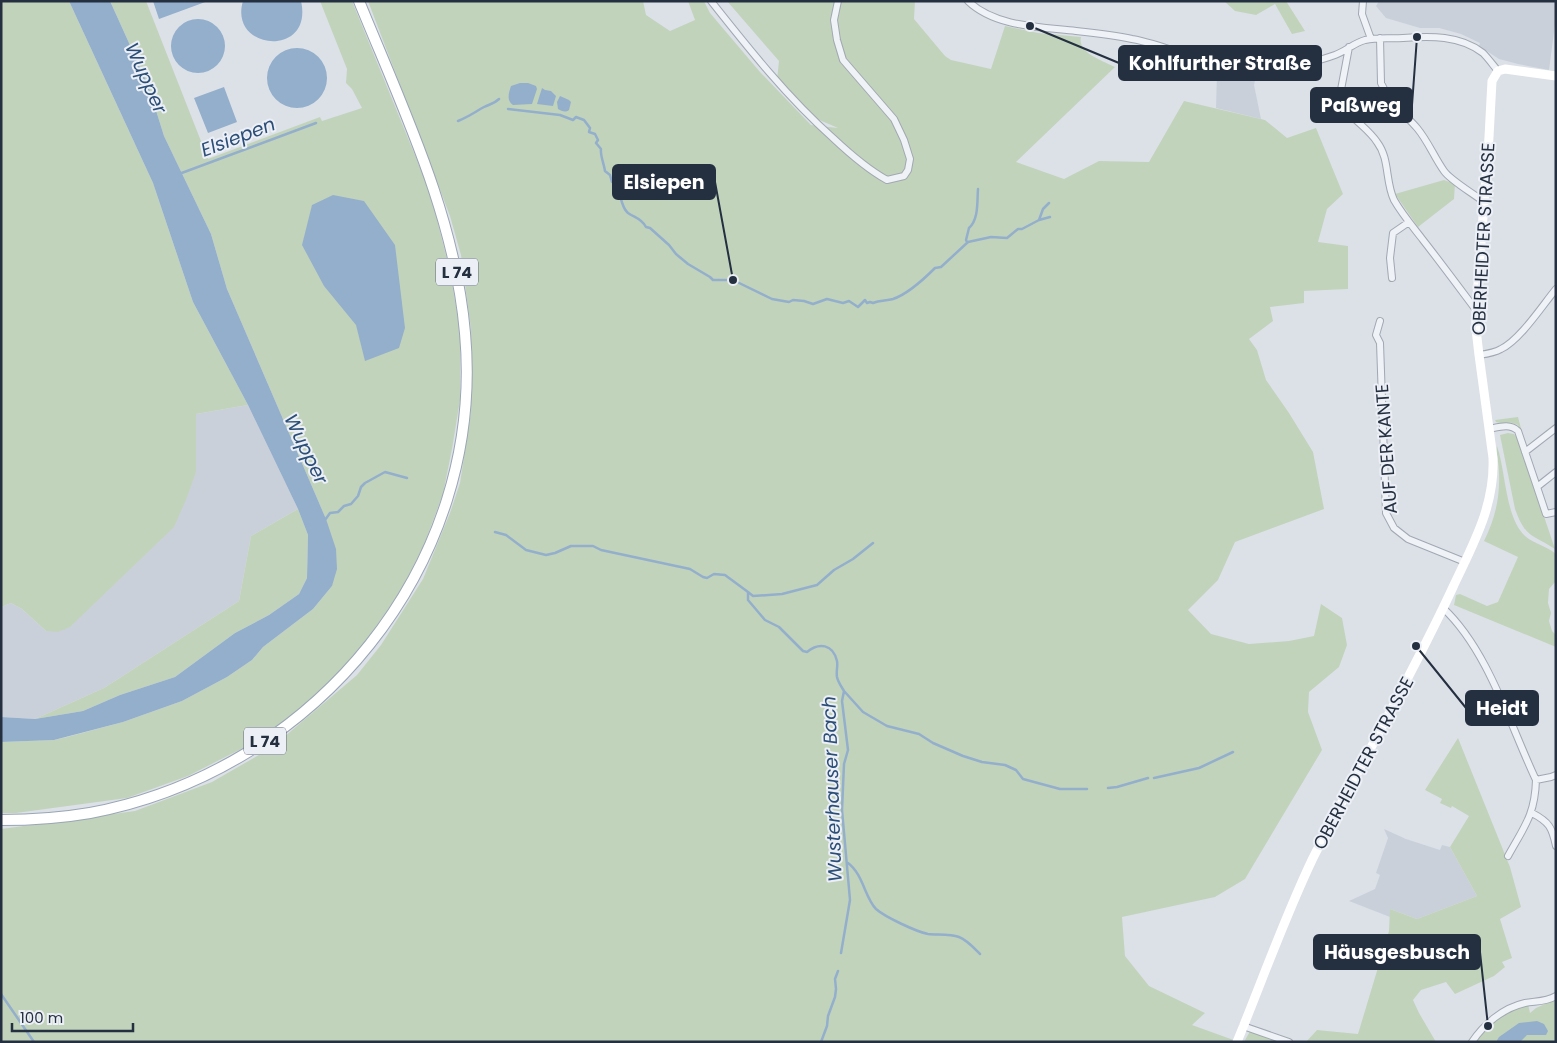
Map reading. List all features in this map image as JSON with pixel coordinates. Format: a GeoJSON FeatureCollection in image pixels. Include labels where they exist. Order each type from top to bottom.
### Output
{"type":"FeatureCollection","features":[{"type":"Feature","properties":{"kind":"main road","name":"L 74"},"geometry":{"type":"LineString","coordinates":[[1,820],[51,818],[88,813],[124,805],[179,786],[228,764],[257,747],[310,709],[369,648],[408,591],[432,542],[454,474],[464,418],[467,377],[466,336],[462,305],[448,235],[434,188],[416,138],[359,1]]}},
{"type":"Feature","properties":{"kind":"street"},"geometry":{"type":"LineString","coordinates":[[711,1],[783,89],[826,132],[870,170],[887,180],[904,176],[908,170],[910,159],[894,119],[843,60],[834,20],[838,1]]}},
{"type":"Feature","properties":{"kind":"street"},"geometry":{"type":"LineString","coordinates":[[968,1],[987,14],[1005,20],[1030,26],[1133,39],[1220,65],[1237,68],[1254,70],[1296,65],[1326,58],[1356,43],[1371,39],[1423,36],[1439,37],[1464,43],[1483,54],[1498,71],[1508,70],[1556,76]]}},
{"type":"Feature","properties":{"kind":"street"},"geometry":{"type":"LineString","coordinates":[[1363,1],[1362,14],[1371,39]]}},
{"type":"Feature","properties":{"kind":"street"},"geometry":{"type":"LineString","coordinates":[[1380,38],[1381,83],[1384,90],[1396,107],[1421,133],[1445,173],[1484,202]]}},
{"type":"Feature","properties":{"kind":"street"},"geometry":{"type":"LineString","coordinates":[[1349,47],[1340,95],[1342,103],[1346,110],[1378,142],[1384,155],[1388,180],[1394,199],[1409,222],[1476,310]]}},
{"type":"Feature","properties":{"kind":"street","name":"OBERHEIDTER STRASSE"},"geometry":{"type":"LineString","coordinates":[[1237,1042],[1312,861],[1443,608],[1485,514],[1492,489],[1493,458],[1476,329],[1476,310],[1492,81],[1498,71]]}},
{"type":"Feature","properties":{"kind":"street"},"geometry":{"type":"LineString","coordinates":[[1392,278],[1390,258],[1393,233],[1409,222]]}},
{"type":"Feature","properties":{"kind":"street"},"geometry":{"type":"LineString","coordinates":[[1479,355],[1499,351],[1510,344],[1556,289]]}},
{"type":"Feature","properties":{"kind":"street","name":"AUF DER KANTE"},"geometry":{"type":"LineString","coordinates":[[1380,321],[1376,335],[1380,343],[1386,513],[1394,528],[1408,539],[1465,562]]}},
{"type":"Feature","properties":{"kind":"street"},"geometry":{"type":"LineString","coordinates":[[1489,428],[1508,426],[1518,431],[1546,514],[1556,512]]}},
{"type":"Feature","properties":{"kind":"street"},"geometry":{"type":"LineString","coordinates":[[1525,452],[1556,428]]}},
{"type":"Feature","properties":{"kind":"street"},"geometry":{"type":"LineString","coordinates":[[1537,487],[1556,472]]}},
{"type":"Feature","properties":{"kind":"street"},"geometry":{"type":"LineString","coordinates":[[1443,608],[1466,633],[1491,679],[1536,780],[1536,797],[1532,813],[1508,856]]}},
{"type":"Feature","properties":{"kind":"street"},"geometry":{"type":"LineString","coordinates":[[1536,780],[1556,775]]}},
{"type":"Feature","properties":{"kind":"street"},"geometry":{"type":"LineString","coordinates":[[1532,813],[1545,820],[1552,828],[1556,846]]}},
{"type":"Feature","properties":{"kind":"street"},"geometry":{"type":"LineString","coordinates":[[1472,1042],[1480,1030],[1492,1018],[1524,1003],[1551,999],[1556,996]]}},
{"type":"Feature","properties":{"kind":"street"},"geometry":{"type":"LineString","coordinates":[[1244,1026],[1289,1042]]}},
{"type":"Feature","properties":{"kind":"shaded area"},"geometry":{"type":"Polygon","coordinates":[[[1379,1],[1556,1],[1556,17],[1549,70],[1499,59],[1479,46],[1480,43],[1461,34],[1439,28],[1420,28],[1386,18],[1376,6],[1379,1]]]}},
{"type":"Feature","properties":{"kind":"shaded area"},"geometry":{"type":"Polygon","coordinates":[[[1217,72],[1256,76],[1254,85],[1261,119],[1216,108],[1217,72]]]}},
{"type":"Feature","properties":{"kind":"shaded area"},"geometry":{"type":"Polygon","coordinates":[[[248,405],[298,509],[251,536],[239,601],[104,688],[35,719],[1,717],[1,607],[11,603],[22,609],[46,631],[196,472],[196,414],[248,405]]]}},
{"type":"Feature","properties":{"kind":"shaded area"},"geometry":{"type":"Polygon","coordinates":[[[1384,829],[1406,839],[1440,850],[1442,845],[1450,847],[1477,896],[1417,919],[1390,909],[1390,917],[1349,901],[1375,889],[1380,875],[1376,873],[1388,838],[1384,829]]]}},
{"type":"Feature","properties":{"kind":"green space"},"geometry":{"type":"Polygon","coordinates":[[[1,1],[69,1],[153,183],[193,302],[248,405],[196,414],[196,472],[174,527],[70,627],[58,632],[46,631],[22,609],[11,603],[1,607],[1,1]]]}},
{"type":"Feature","properties":{"kind":"green space"},"geometry":{"type":"Polygon","coordinates":[[[110,1],[146,1],[208,159],[320,117],[322,121],[362,108],[352,89],[346,83],[347,69],[320,1],[352,1],[430,192],[450,271],[460,330],[460,400],[443,494],[424,545],[401,591],[362,646],[323,689],[287,719],[243,748],[188,776],[127,798],[16,813],[1,813],[1,742],[54,740],[123,722],[182,701],[227,677],[252,660],[263,647],[313,609],[332,586],[326,519],[227,289],[211,234],[164,136],[148,85],[110,1]]]}},
{"type":"Feature","properties":{"kind":"green space"},"geometry":{"type":"Polygon","coordinates":[[[368,1],[643,1],[646,15],[670,31],[695,20],[688,1],[704,1],[710,13],[760,72],[811,125],[838,128],[817,119],[777,80],[779,61],[727,1],[915,1],[914,19],[945,56],[951,60],[991,69],[1005,26],[1038,33],[1081,37],[1083,48],[1087,52],[1115,67],[1016,162],[1064,179],[1099,161],[1149,162],[1184,101],[1265,120],[1287,138],[1316,128],[1343,194],[1327,209],[1318,242],[1348,246],[1348,289],[1304,291],[1304,303],[1270,307],[1273,321],[1249,339],[1257,350],[1266,380],[1313,452],[1324,509],[1235,542],[1218,580],[1188,610],[1211,634],[1249,644],[1289,641],[1314,636],[1321,604],[1342,618],[1347,645],[1339,667],[1309,692],[1308,712],[1322,750],[1245,879],[1215,897],[1122,917],[1125,956],[1149,986],[1205,1013],[1192,1025],[1239,1042],[1,1042],[1,829],[135,811],[212,782],[271,748],[357,675],[381,645],[423,579],[450,513],[460,483],[471,412],[471,329],[461,255],[450,216],[368,1]]]}},
{"type":"Feature","properties":{"kind":"green space"},"geometry":{"type":"Polygon","coordinates":[[[1224,1],[1286,1],[1305,31],[1292,34],[1275,4],[1256,15],[1235,11],[1224,1]]]}},
{"type":"Feature","properties":{"kind":"green space"},"geometry":{"type":"Polygon","coordinates":[[[1444,180],[1455,184],[1454,199],[1418,227],[1395,194],[1444,180]]]}},
{"type":"Feature","properties":{"kind":"green space"},"geometry":{"type":"Polygon","coordinates":[[[1518,417],[1524,440],[1518,425],[1499,423],[1495,420],[1518,417]]]}},
{"type":"Feature","properties":{"kind":"green space"},"geometry":{"type":"Polygon","coordinates":[[[1514,434],[1518,439],[1555,549],[1530,535],[1519,519],[1515,509],[1500,435],[1514,434]]]}},
{"type":"Feature","properties":{"kind":"green space"},"geometry":{"type":"Polygon","coordinates":[[[1497,446],[1513,518],[1518,528],[1529,539],[1556,554],[1556,581],[1549,589],[1548,603],[1551,613],[1549,621],[1552,631],[1556,635],[1556,647],[1454,605],[1456,595],[1460,594],[1487,606],[1498,602],[1518,557],[1484,541],[1498,500],[1497,446]]]}},
{"type":"Feature","properties":{"kind":"green space"},"geometry":{"type":"Polygon","coordinates":[[[298,509],[308,535],[307,578],[299,594],[269,615],[235,633],[175,677],[120,695],[83,711],[35,719],[104,688],[239,601],[251,536],[298,509]]]}},
{"type":"Feature","properties":{"kind":"green space"},"geometry":{"type":"Polygon","coordinates":[[[1458,738],[1510,867],[1521,907],[1500,919],[1512,958],[1502,962],[1505,967],[1494,976],[1455,994],[1446,982],[1421,990],[1413,1000],[1436,1042],[1306,1042],[1317,1030],[1358,1034],[1389,931],[1390,909],[1417,919],[1477,896],[1450,847],[1469,816],[1452,806],[1451,808],[1440,803],[1442,799],[1425,790],[1458,738]]]}},
{"type":"Feature","properties":{"kind":"green space"},"geometry":{"type":"Polygon","coordinates":[[[1556,999],[1556,1042],[1475,1042],[1495,1017],[1528,1004],[1530,1013],[1536,1008],[1556,999]]]}},
{"type":"Feature","properties":{"kind":"green space"},"geometry":{"type":"Polygon","coordinates":[[[1253,1026],[1292,1042],[1244,1042],[1253,1026]]]}},
{"type":"Feature","properties":{"kind":"water"},"geometry":{"type":"Polygon","coordinates":[[[69,1],[110,1],[148,85],[164,136],[211,234],[227,289],[326,519],[336,549],[337,569],[332,586],[313,609],[263,647],[252,660],[227,677],[182,701],[123,722],[54,740],[1,742],[1,717],[35,719],[83,711],[120,695],[175,677],[235,633],[269,615],[299,594],[307,578],[308,535],[298,509],[248,405],[193,302],[153,183],[69,1]]]}},
{"type":"Feature","properties":{"kind":"water"},"geometry":{"type":"Polygon","coordinates":[[[153,1],[208,1],[159,19],[153,1]]]}},
{"type":"Feature","properties":{"kind":"water"},"geometry":{"type":"Polygon","coordinates":[[[243,1],[301,1],[302,19],[295,32],[284,39],[271,41],[258,38],[248,30],[242,18],[243,1]]]}},
{"type":"Feature","properties":{"kind":"water"},"geometry":{"type":"Polygon","coordinates":[[[193,19],[203,19],[213,23],[221,31],[225,46],[221,61],[213,69],[203,73],[193,73],[183,69],[175,61],[171,51],[171,41],[175,31],[183,23],[193,19]]]}},
{"type":"Feature","properties":{"kind":"water"},"geometry":{"type":"Polygon","coordinates":[[[297,48],[309,50],[322,61],[327,78],[325,90],[314,103],[297,108],[285,106],[272,95],[267,78],[269,66],[280,53],[297,48]]]}},
{"type":"Feature","properties":{"kind":"water"},"geometry":{"type":"Polygon","coordinates":[[[520,83],[536,86],[537,89],[532,104],[513,105],[509,101],[511,86],[520,83]]]}},
{"type":"Feature","properties":{"kind":"water"},"geometry":{"type":"Polygon","coordinates":[[[224,87],[237,122],[208,133],[194,98],[224,87]]]}},
{"type":"Feature","properties":{"kind":"water"},"geometry":{"type":"Polygon","coordinates":[[[542,88],[551,91],[556,96],[553,106],[537,104],[542,88]]]}},
{"type":"Feature","properties":{"kind":"water"},"geometry":{"type":"Polygon","coordinates":[[[560,96],[571,102],[568,111],[558,109],[557,102],[560,96]]]}},
{"type":"Feature","properties":{"kind":"water"},"geometry":{"type":"Polygon","coordinates":[[[333,195],[364,201],[395,245],[405,328],[399,348],[365,361],[356,325],[324,286],[302,245],[312,205],[333,195]]]}},
{"type":"Feature","properties":{"kind":"water"},"geometry":{"type":"Polygon","coordinates":[[[1537,1021],[1544,1024],[1548,1031],[1546,1035],[1527,1035],[1520,1042],[1496,1042],[1499,1037],[1519,1023],[1537,1021]]]}},
{"type":"Feature","properties":{"kind":"waterway","name":"Elsiepen"},"geometry":{"type":"LineString","coordinates":[[458,121],[499,99]]}},
{"type":"Feature","properties":{"kind":"waterway","name":"Elsiepen"},"geometry":{"type":"LineString","coordinates":[[508,109],[560,115],[573,120],[576,117],[584,120],[590,128],[589,132],[595,134],[598,140],[596,143],[601,149],[605,171],[610,175],[612,182],[618,183],[622,203],[628,213],[650,228],[688,264],[713,280],[733,280],[772,299],[789,302],[793,300],[813,304],[827,299],[843,303],[849,301],[858,307],[865,300],[867,303],[873,303],[899,297],[935,268],[941,267],[968,242],[991,237],[1007,238],[1018,229],[1022,229],[1039,220],[1043,209],[1049,203]]}},
{"type":"Feature","properties":{"kind":"waterway","name":"Elsiepen"},"geometry":{"type":"LineString","coordinates":[[179,174],[316,123]]}},
{"type":"Feature","properties":{"kind":"waterway"},"geometry":{"type":"LineString","coordinates":[[967,242],[969,228],[976,215],[978,189]]}},
{"type":"Feature","properties":{"kind":"waterway"},"geometry":{"type":"LineString","coordinates":[[1039,220],[1050,217]]}},
{"type":"Feature","properties":{"kind":"waterway","name":"Wusterhauser Bach"},"geometry":{"type":"LineString","coordinates":[[325,520],[330,513],[338,512],[344,506],[351,504],[365,483],[385,472],[407,478]]}},
{"type":"Feature","properties":{"kind":"waterway","name":"Wusterhauser Bach"},"geometry":{"type":"LineString","coordinates":[[495,532],[506,535],[526,550],[546,555],[571,546],[593,546],[601,550],[690,569],[707,578],[714,574],[725,575],[748,592],[748,600],[765,620],[779,627],[803,651],[807,652],[821,646],[825,646],[832,651],[837,661],[837,679],[844,691],[842,701],[848,750],[844,764],[842,810],[850,900],[841,953]]}},
{"type":"Feature","properties":{"kind":"waterway"},"geometry":{"type":"LineString","coordinates":[[748,592],[753,596],[782,594],[817,585],[834,570],[853,559],[873,543]]}},
{"type":"Feature","properties":{"kind":"waterway"},"geometry":{"type":"LineString","coordinates":[[844,691],[863,712],[887,726],[919,734],[933,743],[963,756],[982,762],[1005,765],[1016,770],[1023,779],[1060,789],[1087,789]]}},
{"type":"Feature","properties":{"kind":"waterway"},"geometry":{"type":"LineString","coordinates":[[1154,778],[1199,768],[1233,752]]}},
{"type":"Feature","properties":{"kind":"waterway"},"geometry":{"type":"LineString","coordinates":[[1108,788],[1148,778]]}},
{"type":"Feature","properties":{"kind":"waterway"},"geometry":{"type":"LineString","coordinates":[[848,863],[861,879],[872,904],[880,912],[901,924],[923,933],[959,937],[968,942],[980,954]]}},
{"type":"Feature","properties":{"kind":"waterway","name":"Wusterhauser Bach"},"geometry":{"type":"LineString","coordinates":[[821,1042],[835,997],[835,979],[838,971]]}},
{"type":"Feature","properties":{"kind":"waterway"},"geometry":{"type":"LineString","coordinates":[[1,994],[34,1042]]}},
{"type":"Feature","properties":{"kind":"place","name":"Kohlfurther Straße"},"geometry":{"type":"Point","coordinates":[1030,26]}},
{"type":"Feature","properties":{"kind":"place","name":"Paßweg"},"geometry":{"type":"Point","coordinates":[1417,37]}},
{"type":"Feature","properties":{"kind":"place","name":"Elsiepen"},"geometry":{"type":"Point","coordinates":[733,280]}},
{"type":"Feature","properties":{"kind":"place","name":"Heidt"},"geometry":{"type":"Point","coordinates":[1416,646]}},
{"type":"Feature","properties":{"kind":"place","name":"Häusgesbusch"},"geometry":{"type":"Point","coordinates":[1488,1026]}},
{"type":"Feature","properties":{"kind":"water label","name":"Wupper"},"geometry":{"type":"Point","coordinates":[146,78]}},
{"type":"Feature","properties":{"kind":"water label","name":"Wupper"},"geometry":{"type":"Point","coordinates":[306,449]}}]}
